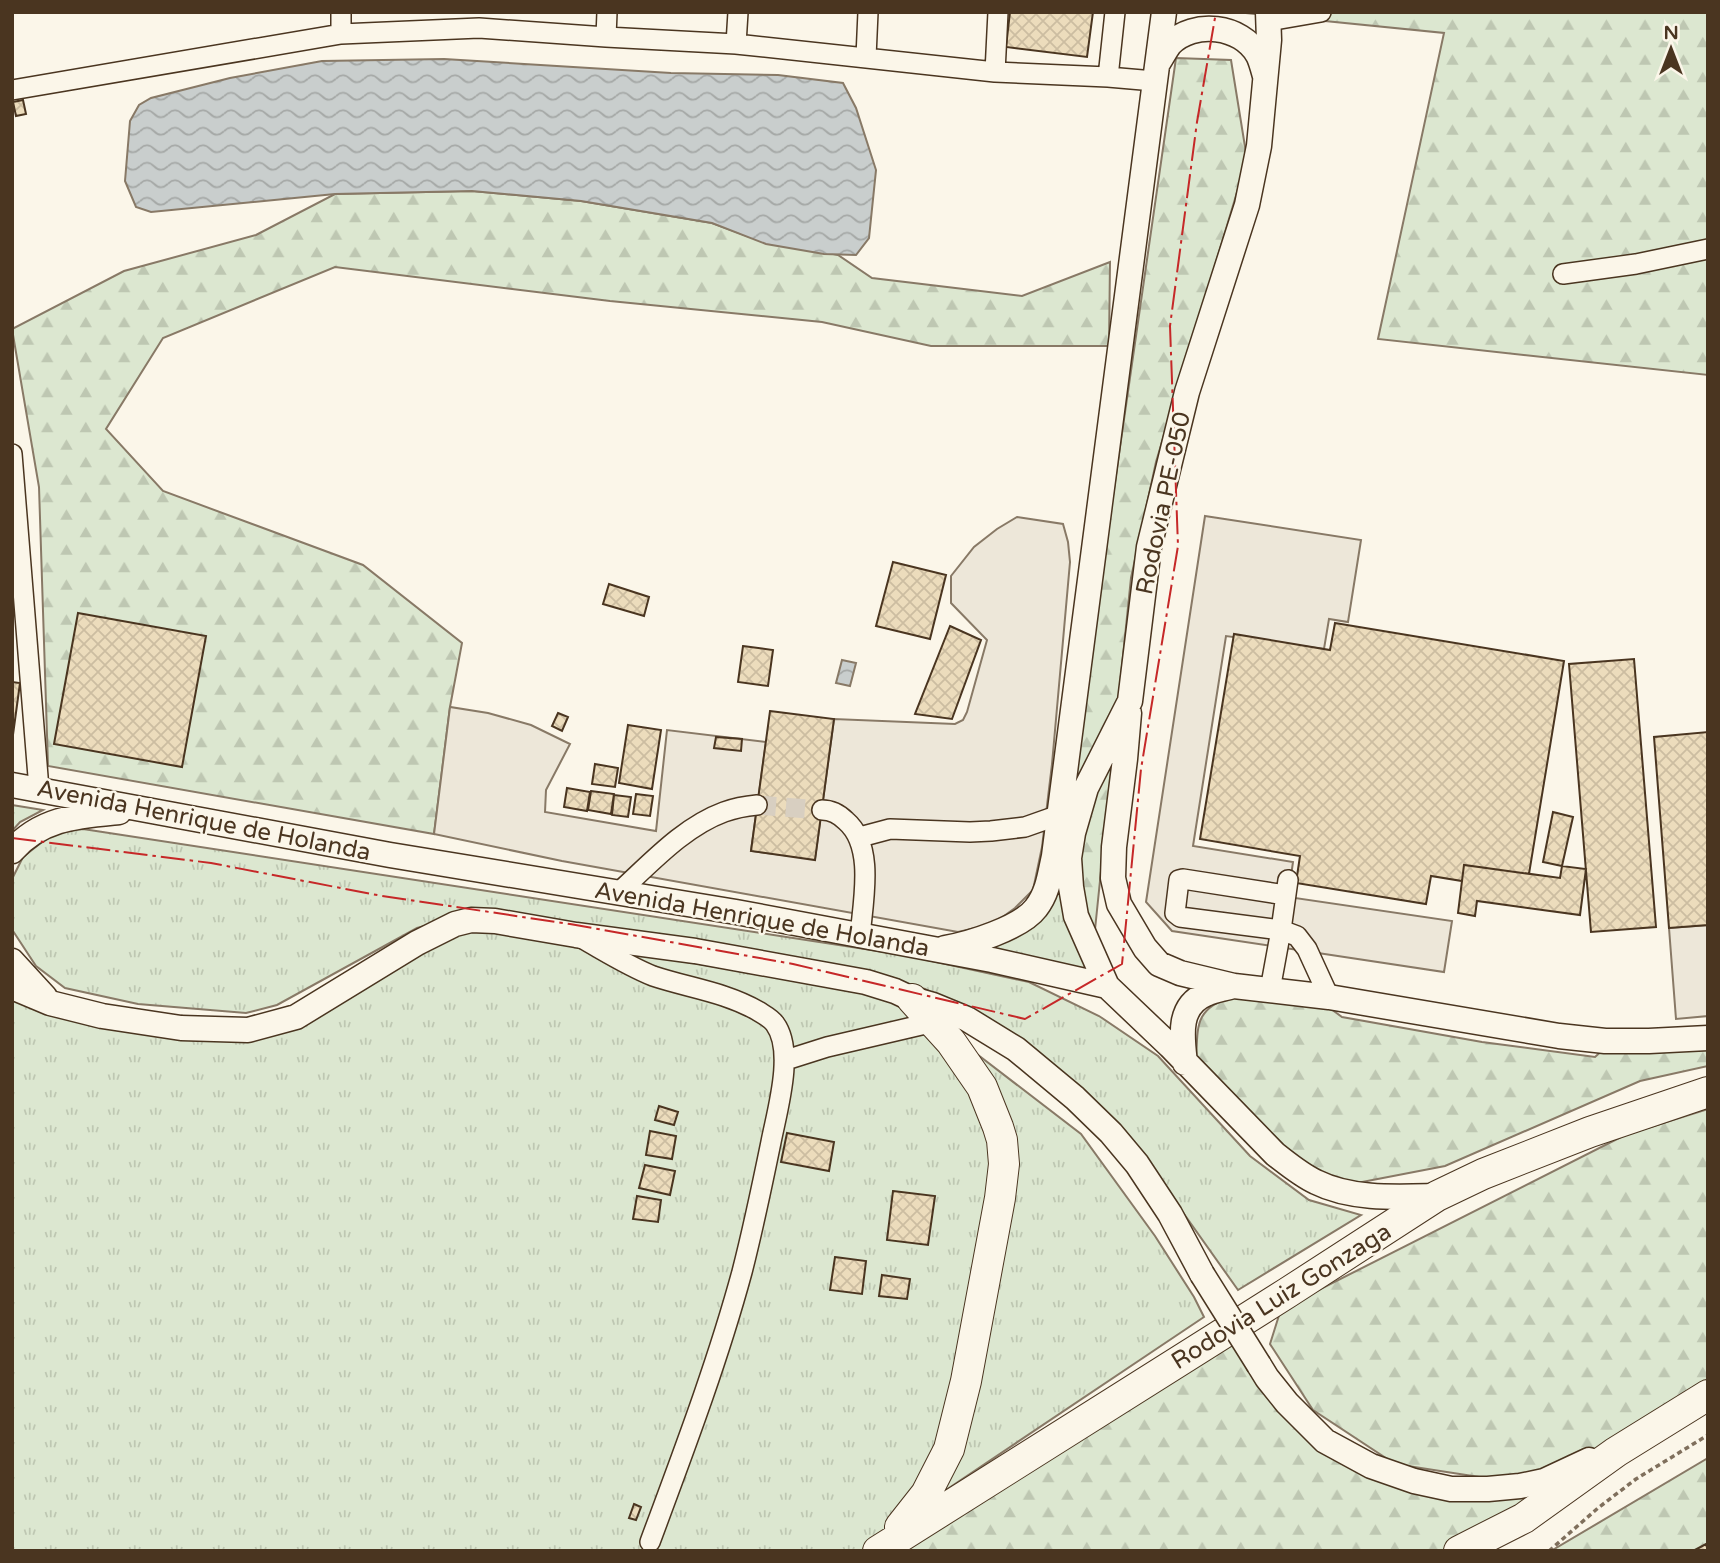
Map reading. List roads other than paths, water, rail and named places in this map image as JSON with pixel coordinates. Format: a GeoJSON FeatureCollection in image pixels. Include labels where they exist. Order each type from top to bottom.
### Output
{"type":"FeatureCollection","features":[{"type":"Feature","properties":{"kind":"highway"},"geometry":{"type":"LineString","coordinates":[[878,1551],[926,1494],[949,1449],[966,1381],[1004,1164],[998,1127],[982,1087],[951,1042],[912,999]]}},
{"type":"Feature","properties":{"kind":"highway","name":"Rodovia Luiz Gonzaga"},"geometry":{"type":"LineString","coordinates":[[878,1551],[1437,1196],[1483,1174],[1590,1132],[1708,1092]]}},
{"type":"Feature","properties":{"kind":"highway"},"geometry":{"type":"LineString","coordinates":[[1459,1551],[1524,1518],[1616,1452],[1708,1395]]}},
{"type":"Feature","properties":{"kind":"main road"},"geometry":{"type":"LineString","coordinates":[[934,950],[988,936],[1009,927],[1034,911],[1047,887],[1054,856],[1164,12]]}},
{"type":"Feature","properties":{"kind":"main road","name":"Rodovia PE-050"},"geometry":{"type":"LineString","coordinates":[[1107,986],[1076,916],[1069,858],[1073,832],[1086,788],[1130,701],[1149,547],[1187,392],[1247,205],[1259,146],[1269,17]]}},
{"type":"Feature","properties":{"kind":"main road"},"geometry":{"type":"LineString","coordinates":[[1156,72],[1171,43],[1192,30],[1216,28],[1240,36],[1257,53],[1265,76]]}},
{"type":"Feature","properties":{"kind":"main road"},"geometry":{"type":"LineString","coordinates":[[1130,701],[1113,878],[1119,904],[1159,964],[1180,973],[1234,986],[1329,997],[1545,1034],[1605,1041],[1708,1038]]}},
{"type":"Feature","properties":{"kind":"main road","name":"Avenida Henrique de Holanda"},"geometry":{"type":"LineString","coordinates":[[12,785],[390,855],[736,912],[992,960],[1107,986]]}},
{"type":"Feature","properties":{"kind":"main road"},"geometry":{"type":"LineString","coordinates":[[12,851],[40,827],[52,823],[93,814],[144,809]]}},
{"type":"Feature","properties":{"kind":"main road","name":"Avenida Henrique de Holanda"},"geometry":{"type":"LineString","coordinates":[[12,987],[50,1003],[102,1016],[181,1028],[248,1031],[296,1017],[417,943],[455,924],[471,920],[495,921],[695,951],[831,975],[885,988],[944,1009],[988,1031],[1016,1049],[1075,1098],[1111,1133],[1137,1164],[1170,1214],[1202,1274],[1268,1378],[1287,1403],[1325,1441],[1371,1466],[1414,1481],[1451,1489],[1488,1489],[1544,1481],[1603,1454],[1616,1452]]}},
{"type":"Feature","properties":{"kind":"main road"},"geometry":{"type":"LineString","coordinates":[[12,961],[50,1003]]}},
{"type":"Feature","properties":{"kind":"main road"},"geometry":{"type":"LineString","coordinates":[[1107,986],[1294,1170],[1318,1183],[1352,1193],[1394,1197],[1437,1196]]}},
{"type":"Feature","properties":{"kind":"main road"},"geometry":{"type":"LineString","coordinates":[[1185,1063],[1182,1033],[1185,1014],[1192,1004],[1205,995],[1234,986]]}},
{"type":"Feature","properties":{"kind":"street"},"geometry":{"type":"LineString","coordinates":[[341,12],[341,34]]}},
{"type":"Feature","properties":{"kind":"street"},"geometry":{"type":"LineString","coordinates":[[606,37],[607,12]]}},
{"type":"Feature","properties":{"kind":"street"},"geometry":{"type":"LineString","coordinates":[[736,44],[738,12]]}},
{"type":"Feature","properties":{"kind":"street"},"geometry":{"type":"LineString","coordinates":[[866,57],[867,12]]}},
{"type":"Feature","properties":{"kind":"street"},"geometry":{"type":"LineString","coordinates":[[995,72],[998,12]]}},
{"type":"Feature","properties":{"kind":"street"},"geometry":{"type":"LineString","coordinates":[[1108,77],[1115,12]]}},
{"type":"Feature","properties":{"kind":"street"},"geometry":{"type":"LineString","coordinates":[[1269,17],[1321,12]]}},
{"type":"Feature","properties":{"kind":"street"},"geometry":{"type":"LineString","coordinates":[[12,90],[341,34],[480,20],[606,37],[736,44],[995,72],[1108,77],[1156,72]]}},
{"type":"Feature","properties":{"kind":"street"},"geometry":{"type":"LineString","coordinates":[[1563,274],[1636,264],[1708,249]]}},
{"type":"Feature","properties":{"kind":"street"},"geometry":{"type":"LineString","coordinates":[[12,454],[39,789]]}},
{"type":"Feature","properties":{"kind":"street"},"geometry":{"type":"LineString","coordinates":[[618,893],[667,848],[694,828],[721,813],[757,805]]}},
{"type":"Feature","properties":{"kind":"street"},"geometry":{"type":"LineString","coordinates":[[822,810],[829,810],[842,817],[860,836],[864,851],[860,936]]}},
{"type":"Feature","properties":{"kind":"street"},"geometry":{"type":"LineString","coordinates":[[860,836],[890,829],[971,832],[1002,830],[1025,827],[1059,815]]}},
{"type":"Feature","properties":{"kind":"street"},"geometry":{"type":"LineString","coordinates":[[1270,990],[1281,930],[1286,888],[1179,880],[1175,913],[1180,917],[1281,930],[1297,936],[1307,949],[1329,997]]}},
{"type":"Feature","properties":{"kind":"street"},"geometry":{"type":"LineString","coordinates":[[576,935],[630,966],[741,1001],[775,1023],[782,1036],[786,1060],[762,1188],[742,1272],[700,1409],[649,1542]]}},
{"type":"Feature","properties":{"kind":"street"},"geometry":{"type":"LineString","coordinates":[[786,1060],[827,1047],[934,1022]]}},
{"type":"Feature","properties":{"kind":"water"},"geometry":{"type":"Polygon","coordinates":[[[444,59],[671,73],[778,75],[843,83],[856,108],[876,170],[869,238],[856,255],[824,254],[766,244],[712,223],[581,201],[472,191],[335,194],[151,212],[136,207],[125,181],[130,121],[139,105],[151,98],[230,78],[322,61],[444,59]]]}},
{"type":"Feature","properties":{"kind":"water"},"geometry":{"type":"Polygon","coordinates":[[[842,660],[856,663],[850,686],[836,683],[842,660]]]}},
{"type":"Feature","properties":{"kind":"tunnel"},"geometry":{"type":"LineString","coordinates":[[757,805],[822,810]]}}]}
